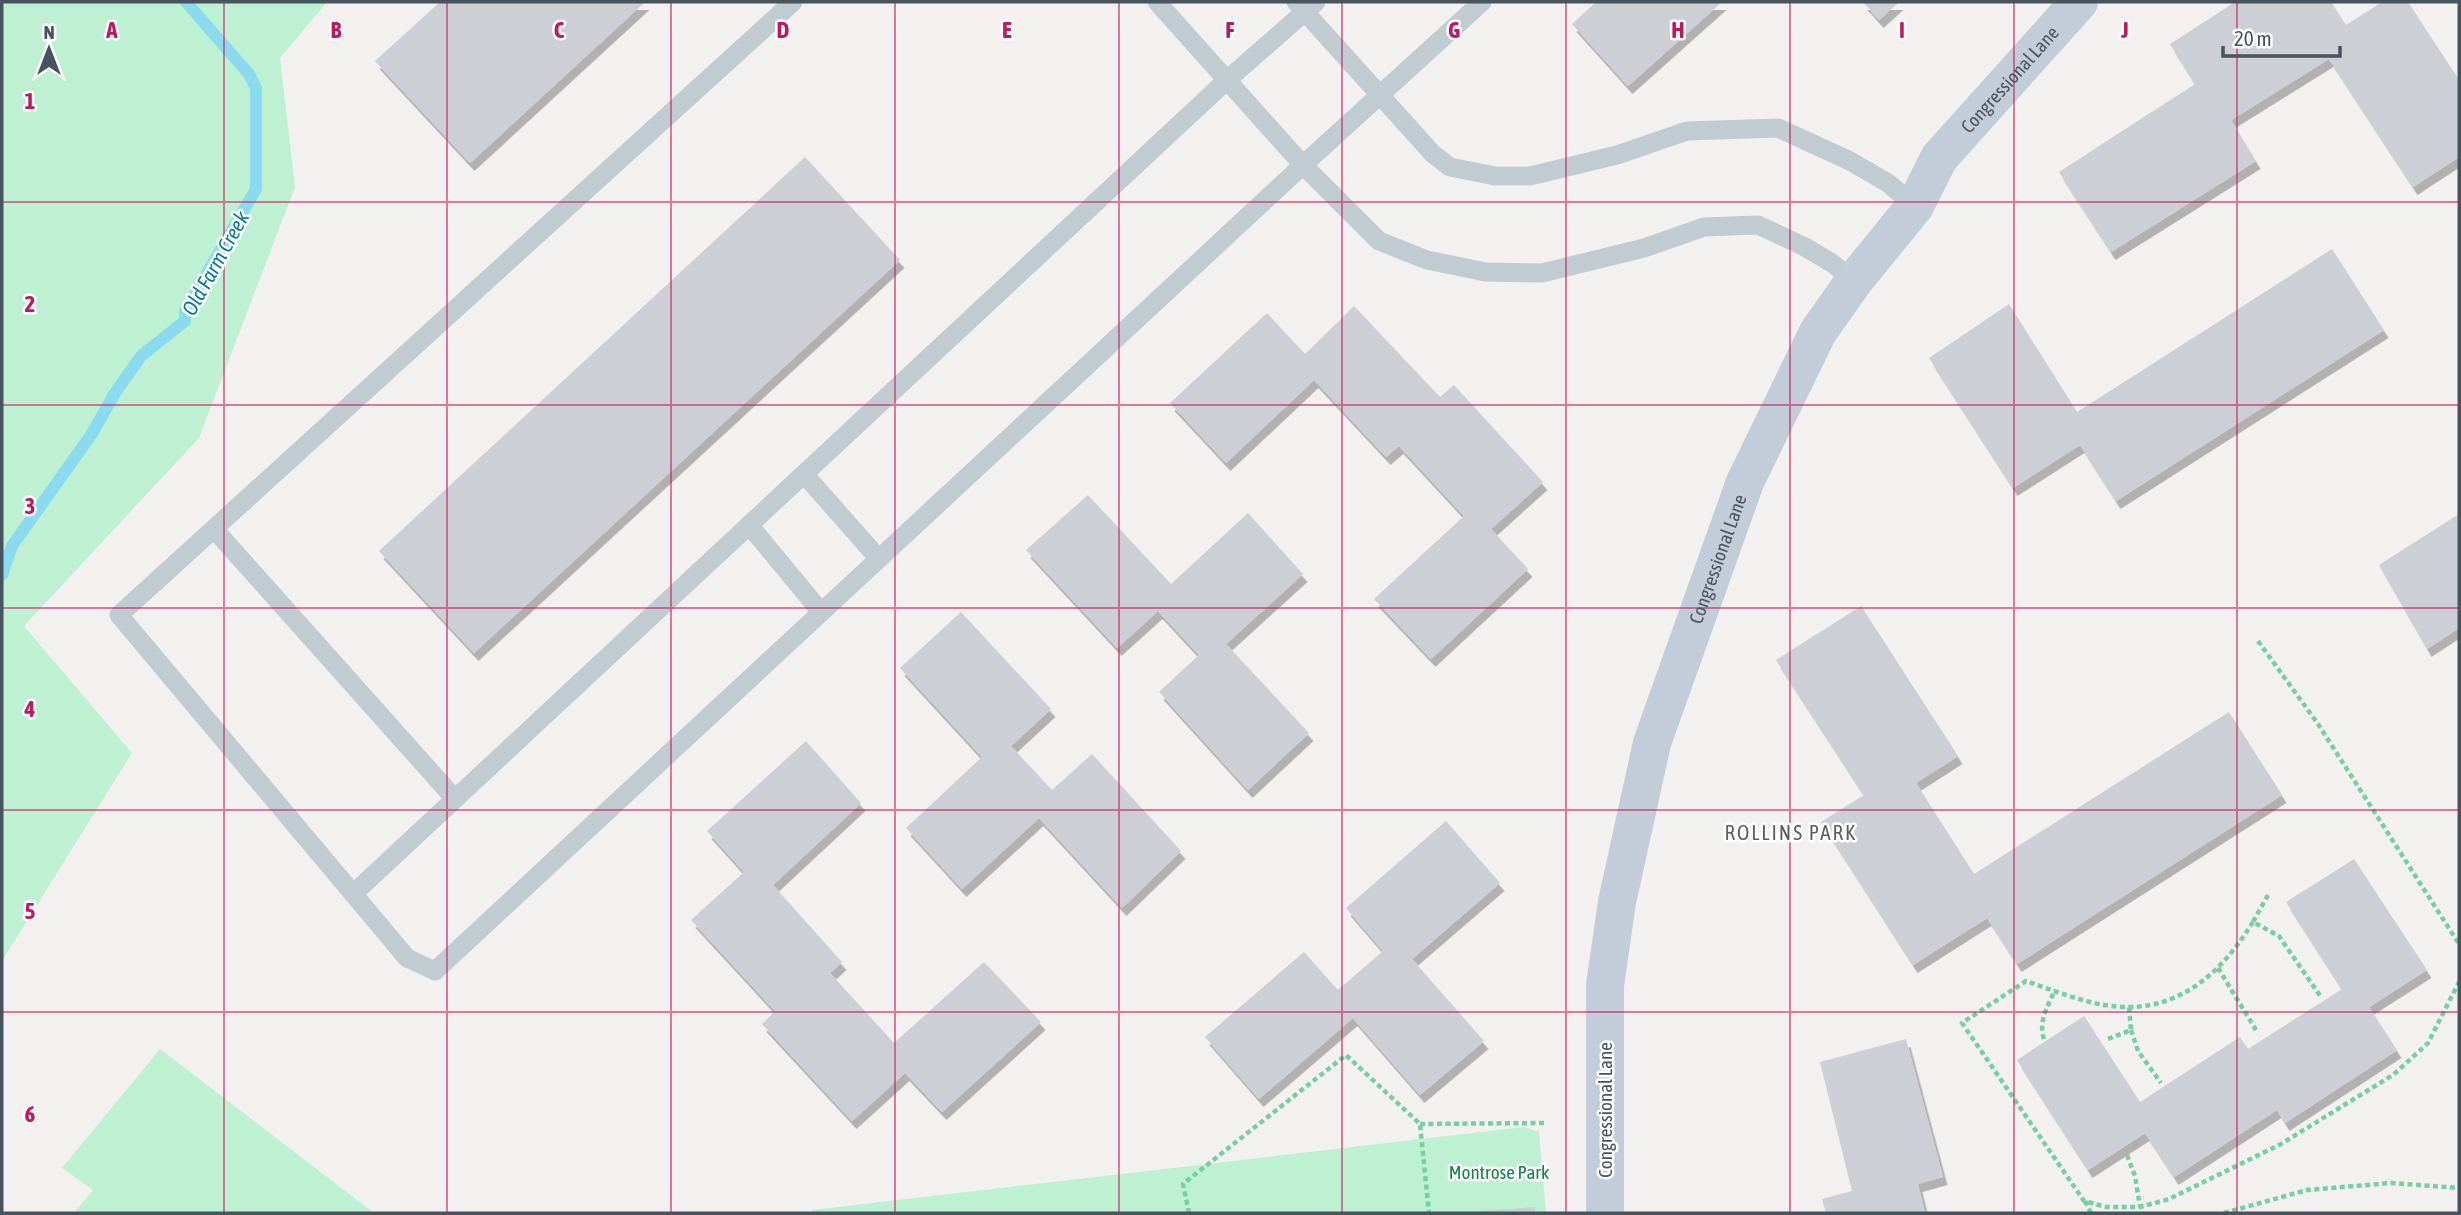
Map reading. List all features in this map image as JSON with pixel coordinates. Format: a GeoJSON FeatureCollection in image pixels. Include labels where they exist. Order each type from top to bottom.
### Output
{"type":"FeatureCollection","features":[{"type":"Feature","properties":{"kind":"street","name":"Congressional Lane"},"geometry":{"type":"LineString","coordinates":[[1605,1213],[1605,985],[1617,902],[1651,743],[1745,482],[1818,332],[1854,281],[1916,206],[1939,158],[2078,2]]}},
{"type":"Feature","properties":{"kind":"lane"},"geometry":{"type":"LineString","coordinates":[[793,2],[119,615],[407,958],[435,971],[1303,164],[1482,2]]}},
{"type":"Feature","properties":{"kind":"lane"},"geometry":{"type":"LineString","coordinates":[[1157,2],[1303,164],[1379,241],[1438,263],[1485,272],[1542,273],[1644,248],[1704,226],[1758,225],[1805,247],[1832,263],[1854,281]]}},
{"type":"Feature","properties":{"kind":"lane"},"geometry":{"type":"LineString","coordinates":[[353,894],[1306,5],[1379,95],[1433,154],[1450,166],[1495,176],[1530,176],[1617,155],[1687,131],[1778,128],[1850,161],[1888,183],[1916,206]]}},
{"type":"Feature","properties":{"kind":"lane"},"geometry":{"type":"LineString","coordinates":[[804,474],[879,559]]}},
{"type":"Feature","properties":{"kind":"lane"},"geometry":{"type":"LineString","coordinates":[[749,525],[821,612]]}},
{"type":"Feature","properties":{"kind":"lane"},"geometry":{"type":"LineString","coordinates":[[214,529],[455,799]]}},
{"type":"Feature","properties":{"kind":"path"},"geometry":{"type":"LineString","coordinates":[[2258,641],[2318,724],[2459,944]]}},
{"type":"Feature","properties":{"kind":"path"},"geometry":{"type":"LineString","coordinates":[[2091,1213],[1962,1023],[2026,981],[2098,1003],[2129,1007],[2163,1003],[2206,979],[2235,951],[2269,895]]}},
{"type":"Feature","properties":{"kind":"path"},"geometry":{"type":"LineString","coordinates":[[2253,922],[2279,936],[2321,997]]}},
{"type":"Feature","properties":{"kind":"path"},"geometry":{"type":"LineString","coordinates":[[2218,968],[2256,1030]]}},
{"type":"Feature","properties":{"kind":"path"},"geometry":{"type":"LineString","coordinates":[[2084,1200],[2106,1207],[2140,1207],[2169,1199],[2281,1144],[2393,1075],[2428,1043],[2459,982]]}},
{"type":"Feature","properties":{"kind":"path"},"geometry":{"type":"LineString","coordinates":[[2044,1039],[2041,1030],[2043,1016],[2055,990]]}},
{"type":"Feature","properties":{"kind":"path"},"geometry":{"type":"LineString","coordinates":[[2129,1007],[2131,1030],[2138,1051],[2161,1083]]}},
{"type":"Feature","properties":{"kind":"path"},"geometry":{"type":"LineString","coordinates":[[2108,1039],[2131,1030]]}},
{"type":"Feature","properties":{"kind":"path"},"geometry":{"type":"LineString","coordinates":[[1189,1213],[1183,1184],[1346,1055],[1420,1124],[1429,1213]]}},
{"type":"Feature","properties":{"kind":"path"},"geometry":{"type":"LineString","coordinates":[[1420,1124],[1544,1123]]}},
{"type":"Feature","properties":{"kind":"path"},"geometry":{"type":"LineString","coordinates":[[2127,1155],[2135,1176],[2140,1207]]}},
{"type":"Feature","properties":{"kind":"path"},"geometry":{"type":"LineString","coordinates":[[2224,1213],[2307,1190],[2391,1183],[2459,1188]]}},
{"type":"Feature","properties":{"kind":"green space"},"geometry":{"type":"Polygon","coordinates":[[[2,2],[327,2],[280,58],[295,187],[199,438],[24,626],[132,753],[2,961],[2,2]]]}},
{"type":"Feature","properties":{"kind":"green space"},"geometry":{"type":"Polygon","coordinates":[[[160,1049],[374,1213],[74,1213],[93,1190],[62,1168],[160,1049]]]}},
{"type":"Feature","properties":{"kind":"green space","name":"Montrose Park"},"geometry":{"type":"Polygon","coordinates":[[[1524,1127],[1539,1132],[1546,1213],[812,1213],[812,1210],[1524,1127]]]}},
{"type":"Feature","properties":{"kind":"building"},"geometry":{"type":"Polygon","coordinates":[[[440,2],[645,2],[470,163],[375,61],[440,2]]]}},
{"type":"Feature","properties":{"kind":"building"},"geometry":{"type":"Polygon","coordinates":[[[1596,2],[1722,2],[1628,86],[1572,24],[1596,2]]]}},
{"type":"Feature","properties":{"kind":"building"},"geometry":{"type":"Polygon","coordinates":[[[1863,2],[1899,2],[1879,20],[1863,2]]]}},
{"type":"Feature","properties":{"kind":"building"},"geometry":{"type":"Polygon","coordinates":[[[2235,2],[2331,2],[2346,25],[2382,2],[2408,2],[2459,80],[2459,157],[2413,187],[2329,59],[2231,120],[2256,161],[2111,252],[2059,172],[2195,84],[2170,44],[2235,2]]]}},
{"type":"Feature","properties":{"kind":"building"},"geometry":{"type":"Polygon","coordinates":[[[805,157],[900,260],[474,653],[379,551],[805,157]]]}},
{"type":"Feature","properties":{"kind":"building"},"geometry":{"type":"Polygon","coordinates":[[[2332,249],[2384,330],[2116,501],[2080,445],[2013,488],[1929,358],[2009,304],[2077,412],[2332,249]]]}},
{"type":"Feature","properties":{"kind":"building"},"geometry":{"type":"Polygon","coordinates":[[[1354,306],[1440,397],[1454,385],[1543,482],[1491,529],[1528,569],[1431,659],[1374,599],[1464,516],[1399,446],[1386,457],[1314,380],[1226,463],[1170,403],[1267,313],[1305,354],[1354,306]]]}},
{"type":"Feature","properties":{"kind":"building"},"geometry":{"type":"Polygon","coordinates":[[[1088,495],[1171,584],[1248,513],[1303,574],[1226,644],[1309,733],[1248,790],[1159,692],[1199,655],[1158,611],[1117,648],[1026,550],[1088,495]]]}},
{"type":"Feature","properties":{"kind":"building"},"geometry":{"type":"Polygon","coordinates":[[[2459,514],[2459,628],[2427,649],[2379,565],[2459,514]]]}},
{"type":"Feature","properties":{"kind":"building"},"geometry":{"type":"Polygon","coordinates":[[[1861,606],[1958,756],[1916,783],[1974,874],[2229,712],[2282,795],[2017,964],[1987,918],[1913,965],[1821,822],[1864,795],[1776,660],[1861,606]]]}},
{"type":"Feature","properties":{"kind":"building"},"geometry":{"type":"Polygon","coordinates":[[[961,612],[1051,709],[1011,746],[1052,790],[1092,754],[1181,851],[1122,908],[1039,818],[962,889],[906,828],[982,757],[900,668],[961,612]]]}},
{"type":"Feature","properties":{"kind":"building"},"geometry":{"type":"Polygon","coordinates":[[[806,741],[861,803],[773,885],[842,962],[830,973],[894,1043],[984,962],[1041,1022],[942,1112],[905,1073],[852,1121],[762,1024],[775,1011],[691,920],[744,872],[707,831],[806,741]]]}},
{"type":"Feature","properties":{"kind":"building"},"geometry":{"type":"Polygon","coordinates":[[[1446,821],[1500,883],[1412,959],[1484,1041],[1420,1095],[1353,1018],[1259,1099],[1205,1037],[1304,952],[1338,990],[1383,951],[1346,908],[1446,821]]]}},
{"type":"Feature","properties":{"kind":"building"},"geometry":{"type":"Polygon","coordinates":[[[2354,859],[2427,970],[2369,1007],[2397,1050],[2285,1123],[2277,1110],[2174,1177],[2145,1133],[2088,1170],[2017,1060],[2084,1016],[2140,1102],[2240,1037],[2248,1049],[2342,989],[2286,902],[2354,859]]]}},
{"type":"Feature","properties":{"kind":"building"},"geometry":{"type":"Polygon","coordinates":[[[1906,1039],[1943,1177],[1918,1184],[1925,1213],[1826,1213],[1822,1199],[1852,1191],[1820,1062],[1906,1039]]]}},
{"type":"Feature","properties":{"kind":"building"},"geometry":{"type":"Polygon","coordinates":[[[1535,1207],[1535,1213],[1481,1213],[1481,1211],[1535,1207]]]}},
{"type":"Feature","properties":{"kind":"waterway","name":"Old Farm Creek"},"geometry":{"type":"LineString","coordinates":[[2,575],[12,546],[91,435],[115,393],[141,356],[185,321],[185,311],[256,189],[256,88],[249,74],[186,2]]}},
{"type":"Feature","properties":{"kind":"district","name":"ROLLINS PARK"},"geometry":{"type":"Point","coordinates":[1791,832]}}]}
